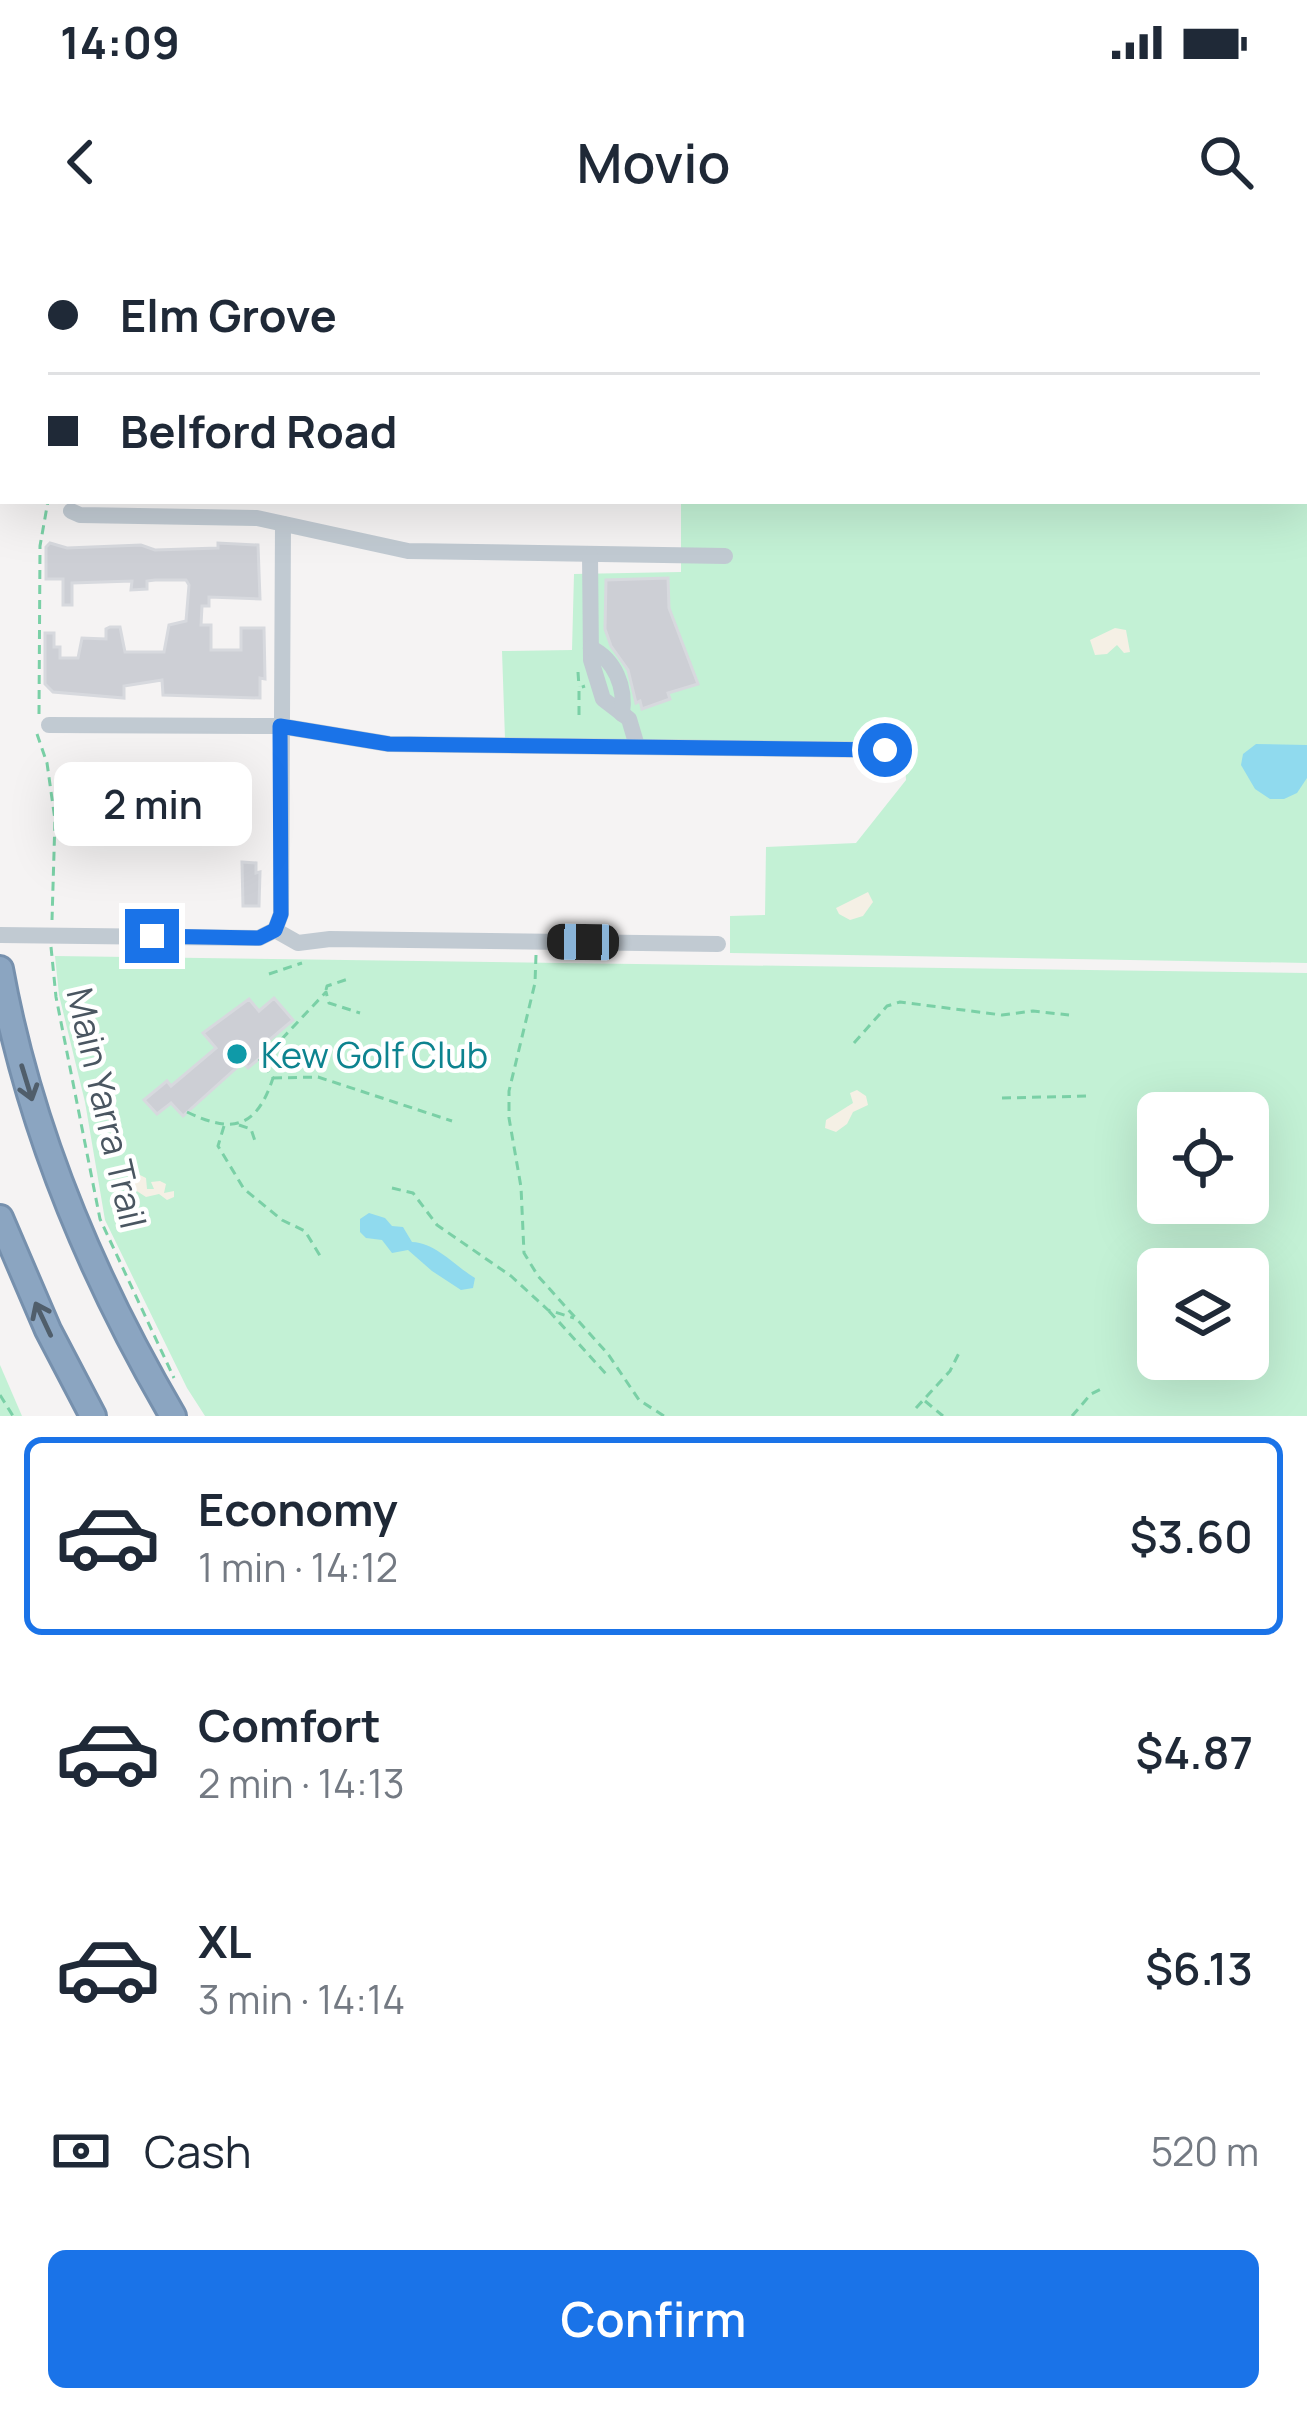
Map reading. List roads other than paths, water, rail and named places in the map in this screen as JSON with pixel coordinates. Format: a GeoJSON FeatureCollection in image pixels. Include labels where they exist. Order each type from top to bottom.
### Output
{"type":"FeatureCollection","features":[{"type":"Feature","properties":{"kind":"highway"},"geometry":{"type":"LineString","coordinates":[[0,969],[21,1062],[64,1195],[112,1306],[177,1405]]}},
{"type":"Feature","properties":{"kind":"highway"},"geometry":{"type":"LineString","coordinates":[[0,1218],[48,1330],[94,1416]]}},
{"type":"Feature","properties":{"kind":"street"},"geometry":{"type":"LineString","coordinates":[[71,511],[80,515],[256,518],[408,551],[724,556]]}},
{"type":"Feature","properties":{"kind":"street"},"geometry":{"type":"LineString","coordinates":[[0,934],[259,938],[275,930],[281,914],[283,524]]}},
{"type":"Feature","properties":{"kind":"street"},"geometry":{"type":"LineString","coordinates":[[590,555],[590,648],[603,699],[629,719],[637,746]]}},
{"type":"Feature","properties":{"kind":"street"},"geometry":{"type":"LineString","coordinates":[[49,725],[280,726],[389,744],[885,750]]}},
{"type":"Feature","properties":{"kind":"street"},"geometry":{"type":"LineString","coordinates":[[275,930],[298,943],[330,939],[718,944]]}},
{"type":"Feature","properties":{"kind":"water"},"geometry":{"type":"Polygon","coordinates":[[[1256,744],[1307,745],[1307,778],[1297,793],[1270,799],[1255,789],[1241,765],[1243,754],[1256,744]]]}},
{"type":"Feature","properties":{"kind":"water"},"geometry":{"type":"Polygon","coordinates":[[[369,1213],[403,1227],[412,1242],[445,1256],[475,1278],[473,1288],[461,1290],[408,1250],[392,1253],[382,1240],[366,1238],[360,1232],[360,1219],[369,1213]]]}},
{"type":"Feature","properties":{"kind":"place","name":"Kew Golf Club"},"geometry":{"type":"Point","coordinates":[237,1054]}}]}
